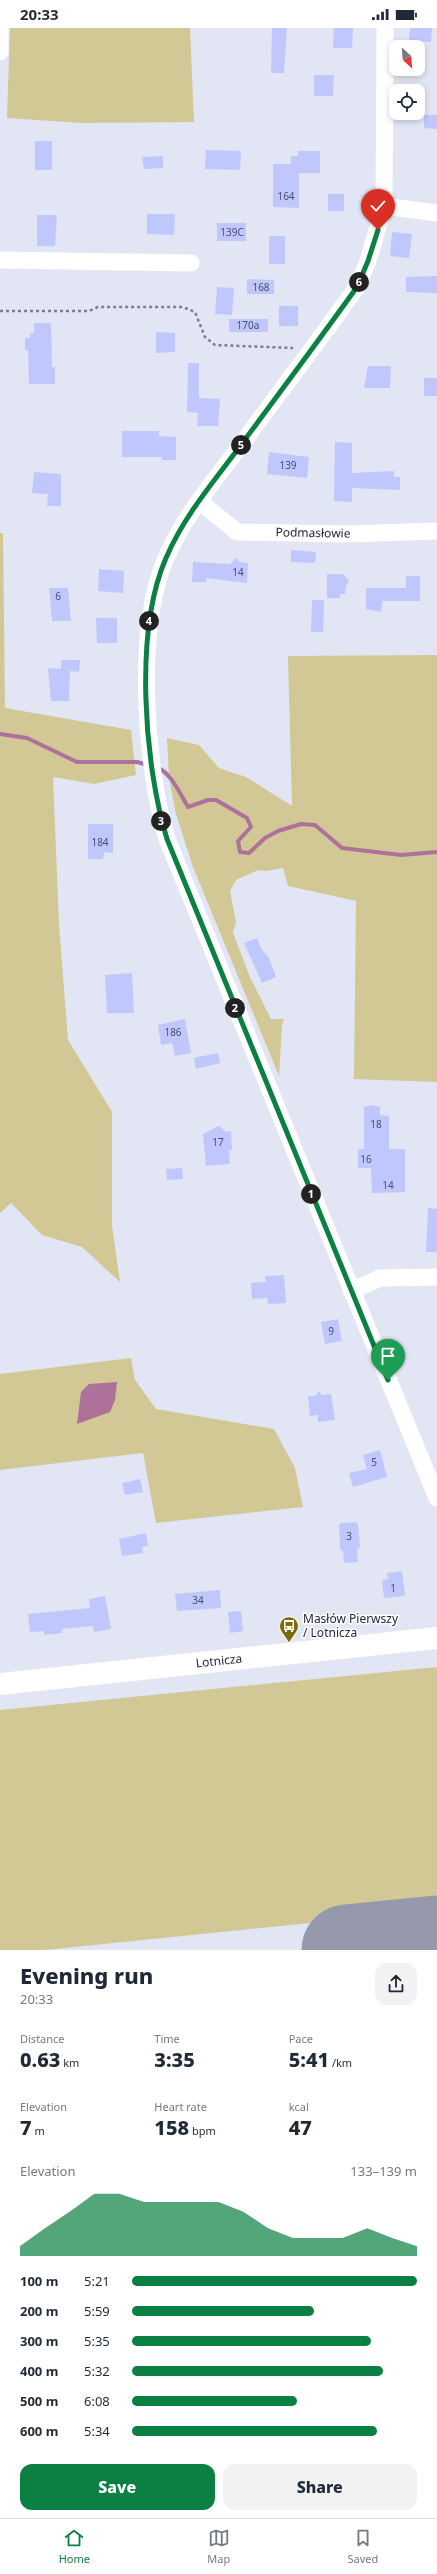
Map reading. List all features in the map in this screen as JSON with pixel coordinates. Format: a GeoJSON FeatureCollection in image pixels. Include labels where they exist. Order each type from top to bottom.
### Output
{"type":"FeatureCollection","features":[{"type":"Feature","properties":{"kind":"main road","name":"Lotnicza"},"geometry":{"type":"LineString","coordinates":[[0,1684],[437,1638]]}},
{"type":"Feature","properties":{"kind":"street"},"geometry":{"type":"LineString","coordinates":[[0,28],[0,52]]}},
{"type":"Feature","properties":{"kind":"street"},"geometry":{"type":"LineString","coordinates":[[385,28],[384,206],[368,261],[357,287],[199,501],[178,532],[165,560],[153,598],[149,621],[147,688],[150,751],[161,819],[190,898],[437,1498]]}},
{"type":"Feature","properties":{"kind":"street"},"geometry":{"type":"LineString","coordinates":[[384,206],[437,213]]}},
{"type":"Feature","properties":{"kind":"street"},"geometry":{"type":"LineString","coordinates":[[0,260],[191,263]]}},
{"type":"Feature","properties":{"kind":"street","name":"Podmasłowie"},"geometry":{"type":"LineString","coordinates":[[199,501],[237,532],[346,534],[437,531]]}},
{"type":"Feature","properties":{"kind":"street"},"geometry":{"type":"LineString","coordinates":[[351,1290],[380,1278],[437,1277]]}},
{"type":"Feature","properties":{"kind":"path"},"geometry":{"type":"LineString","coordinates":[[0,311],[89,311],[98,307],[183,307],[195,312],[205,337],[215,345],[312,349]]}},
{"type":"Feature","properties":{"kind":"shaded area"},"geometry":{"type":"Polygon","coordinates":[[[10,28],[190,28],[194,122],[81,123],[7,118],[10,28]]]}},
{"type":"Feature","properties":{"kind":"shaded area"},"geometry":{"type":"Polygon","coordinates":[[[0,533],[3,533],[5,708],[131,730],[136,775],[94,784],[53,777],[59,924],[68,1040],[112,1112],[112,1226],[120,1282],[82,1247],[42,1235],[11,1203],[0,1213],[0,533]]]}},
{"type":"Feature","properties":{"kind":"shaded area"},"geometry":{"type":"Polygon","coordinates":[[[437,655],[437,1082],[354,1079],[356,901],[288,886],[283,868],[266,871],[258,870],[236,880],[230,891],[236,922],[233,933],[250,977],[271,1019],[284,1019],[282,1026],[279,1076],[193,867],[176,814],[169,778],[167,738],[199,745],[219,768],[246,777],[292,806],[288,656],[437,655]]]}},
{"type":"Feature","properties":{"kind":"shaded area"},"geometry":{"type":"Polygon","coordinates":[[[131,1358],[135,1380],[156,1409],[274,1429],[295,1468],[303,1507],[156,1523],[143,1453],[0,1470],[0,1374],[131,1358]]]}},
{"type":"Feature","properties":{"kind":"shaded area"},"geometry":{"type":"Polygon","coordinates":[[[117,1382],[115,1400],[110,1412],[77,1424],[81,1392],[89,1384],[117,1382]]]}},
{"type":"Feature","properties":{"kind":"shaded area"},"geometry":{"type":"Polygon","coordinates":[[[437,1667],[437,1910],[45,1950],[0,1950],[0,1710],[437,1667]]]}},
{"type":"Feature","properties":{"kind":"building"},"geometry":{"type":"Polygon","coordinates":[[[272,28],[287,28],[284,73],[271,73],[272,28]]]}},
{"type":"Feature","properties":{"kind":"building"},"geometry":{"type":"Polygon","coordinates":[[[334,28],[353,28],[352,48],[333,48],[334,28]]]}},
{"type":"Feature","properties":{"kind":"building"},"geometry":{"type":"Polygon","coordinates":[[[410,28],[432,28],[431,42],[425,41],[425,40],[409,40],[410,28]]]}},
{"type":"Feature","properties":{"kind":"building"},"geometry":{"type":"Polygon","coordinates":[[[314,75],[334,75],[333,96],[314,96],[314,75]]]}},
{"type":"Feature","properties":{"kind":"building"},"geometry":{"type":"Polygon","coordinates":[[[425,115],[437,115],[437,129],[424,128],[425,115]]]}},
{"type":"Feature","properties":{"kind":"building"},"geometry":{"type":"Polygon","coordinates":[[[35,141],[52,141],[52,170],[35,170],[35,141]]]}},
{"type":"Feature","properties":{"kind":"building"},"geometry":{"type":"Polygon","coordinates":[[[206,150],[241,151],[240,170],[205,169],[206,150]]]}},
{"type":"Feature","properties":{"kind":"building"},"geometry":{"type":"Polygon","coordinates":[[[298,151],[320,151],[320,173],[299,173],[299,208],[273,207],[273,164],[291,164],[291,156],[298,156],[298,151]]]}},
{"type":"Feature","properties":{"kind":"building"},"geometry":{"type":"Polygon","coordinates":[[[163,156],[163,168],[144,169],[142,157],[163,156]]]}},
{"type":"Feature","properties":{"kind":"building"},"geometry":{"type":"Polygon","coordinates":[[[328,194],[344,194],[344,211],[328,211],[328,194]]]}},
{"type":"Feature","properties":{"kind":"building"},"geometry":{"type":"Polygon","coordinates":[[[147,214],[175,214],[174,235],[147,234],[147,214]]]}},
{"type":"Feature","properties":{"kind":"building"},"geometry":{"type":"Polygon","coordinates":[[[37,215],[57,215],[55,246],[37,246],[37,215]]]}},
{"type":"Feature","properties":{"kind":"building"},"geometry":{"type":"Polygon","coordinates":[[[217,223],[246,223],[246,241],[217,241],[217,223]]]}},
{"type":"Feature","properties":{"kind":"building"},"geometry":{"type":"Polygon","coordinates":[[[392,232],[412,234],[409,258],[390,256],[392,232]]]}},
{"type":"Feature","properties":{"kind":"building"},"geometry":{"type":"Polygon","coordinates":[[[269,236],[285,236],[285,264],[269,264],[269,236]]]}},
{"type":"Feature","properties":{"kind":"building"},"geometry":{"type":"Polygon","coordinates":[[[437,276],[437,293],[406,292],[406,277],[437,276]]]}},
{"type":"Feature","properties":{"kind":"building"},"geometry":{"type":"Polygon","coordinates":[[[247,279],[274,280],[274,294],[247,294],[247,279]]]}},
{"type":"Feature","properties":{"kind":"building"},"geometry":{"type":"Polygon","coordinates":[[[217,287],[234,288],[232,315],[215,314],[217,287]]]}},
{"type":"Feature","properties":{"kind":"building"},"geometry":{"type":"Polygon","coordinates":[[[279,306],[298,306],[298,326],[279,326],[279,306]]]}},
{"type":"Feature","properties":{"kind":"building"},"geometry":{"type":"Polygon","coordinates":[[[229,319],[268,319],[268,332],[229,332],[229,319]]]}},
{"type":"Feature","properties":{"kind":"building"},"geometry":{"type":"Polygon","coordinates":[[[34,323],[51,323],[52,367],[55,367],[55,384],[29,384],[28,350],[25,350],[25,338],[30,338],[30,333],[34,333],[34,323]]]}},
{"type":"Feature","properties":{"kind":"building"},"geometry":{"type":"Polygon","coordinates":[[[156,332],[175,333],[175,352],[156,353],[156,332]]]}},
{"type":"Feature","properties":{"kind":"building"},"geometry":{"type":"Polygon","coordinates":[[[188,363],[199,363],[199,398],[220,399],[218,426],[197,426],[198,413],[187,412],[188,363]]]}},
{"type":"Feature","properties":{"kind":"building"},"geometry":{"type":"Polygon","coordinates":[[[368,366],[391,366],[390,388],[364,388],[368,366]]]}},
{"type":"Feature","properties":{"kind":"building"},"geometry":{"type":"Polygon","coordinates":[[[424,378],[437,378],[437,396],[424,396],[424,378]]]}},
{"type":"Feature","properties":{"kind":"building"},"geometry":{"type":"Polygon","coordinates":[[[122,431],[159,431],[159,436],[176,437],[176,460],[162,460],[162,457],[122,457],[122,431]]]}},
{"type":"Feature","properties":{"kind":"building"},"geometry":{"type":"Polygon","coordinates":[[[335,442],[352,443],[352,473],[394,471],[394,477],[400,477],[400,490],[352,488],[352,502],[334,501],[335,442]]]}},
{"type":"Feature","properties":{"kind":"building"},"geometry":{"type":"Polygon","coordinates":[[[269,452],[309,457],[307,478],[267,474],[269,452]]]}},
{"type":"Feature","properties":{"kind":"building"},"geometry":{"type":"Polygon","coordinates":[[[34,472],[61,474],[61,506],[47,506],[48,494],[32,493],[34,472]]]}},
{"type":"Feature","properties":{"kind":"building"},"geometry":{"type":"Polygon","coordinates":[[[291,550],[316,552],[315,563],[291,562],[291,550]]]}},
{"type":"Feature","properties":{"kind":"building"},"geometry":{"type":"Polygon","coordinates":[[[236,558],[240,562],[248,563],[247,583],[206,578],[206,582],[192,582],[193,562],[230,564],[236,558]]]}},
{"type":"Feature","properties":{"kind":"building"},"geometry":{"type":"Polygon","coordinates":[[[99,569],[124,571],[123,593],[98,591],[99,569]]]}},
{"type":"Feature","properties":{"kind":"building"},"geometry":{"type":"Polygon","coordinates":[[[327,574],[343,574],[349,581],[346,585],[345,594],[340,594],[340,598],[327,598],[327,574]]]}},
{"type":"Feature","properties":{"kind":"building"},"geometry":{"type":"Polygon","coordinates":[[[406,576],[420,576],[420,601],[382,601],[381,612],[366,609],[366,588],[406,588],[406,576]]]}},
{"type":"Feature","properties":{"kind":"building"},"geometry":{"type":"Polygon","coordinates":[[[49,588],[68,588],[71,621],[52,621],[49,588]]]}},
{"type":"Feature","properties":{"kind":"building"},"geometry":{"type":"Polygon","coordinates":[[[312,600],[324,600],[323,632],[311,632],[312,600]]]}},
{"type":"Feature","properties":{"kind":"building"},"geometry":{"type":"Polygon","coordinates":[[[96,618],[117,618],[117,643],[97,643],[96,618]]]}},
{"type":"Feature","properties":{"kind":"building"},"geometry":{"type":"Polygon","coordinates":[[[61,660],[80,660],[79,672],[70,671],[69,701],[51,701],[48,668],[61,669],[61,660]]]}},
{"type":"Feature","properties":{"kind":"building"},"geometry":{"type":"Polygon","coordinates":[[[88,824],[113,824],[113,853],[104,852],[103,859],[88,859],[88,824]]]}},
{"type":"Feature","properties":{"kind":"building"},"geometry":{"type":"Polygon","coordinates":[[[257,938],[262,950],[269,958],[276,977],[262,983],[244,943],[257,938]]]}},
{"type":"Feature","properties":{"kind":"building"},"geometry":{"type":"Polygon","coordinates":[[[132,973],[134,1013],[107,1013],[105,975],[132,973]]]}},
{"type":"Feature","properties":{"kind":"building"},"geometry":{"type":"Polygon","coordinates":[[[185,1019],[191,1053],[175,1056],[172,1043],[161,1045],[158,1025],[185,1019]]]}},
{"type":"Feature","properties":{"kind":"building"},"geometry":{"type":"Polygon","coordinates":[[[218,1053],[220,1063],[196,1069],[194,1058],[218,1053]]]}},
{"type":"Feature","properties":{"kind":"building"},"geometry":{"type":"Polygon","coordinates":[[[372,1105],[380,1107],[380,1115],[389,1116],[389,1149],[405,1149],[405,1192],[372,1193],[371,1168],[358,1168],[358,1149],[364,1149],[364,1107],[372,1105]]]}},
{"type":"Feature","properties":{"kind":"building"},"geometry":{"type":"Polygon","coordinates":[[[219,1126],[226,1132],[231,1131],[232,1150],[229,1150],[230,1164],[206,1166],[203,1134],[219,1126]]]}},
{"type":"Feature","properties":{"kind":"building"},"geometry":{"type":"Polygon","coordinates":[[[182,1168],[183,1179],[167,1180],[166,1169],[182,1168]]]}},
{"type":"Feature","properties":{"kind":"building"},"geometry":{"type":"Polygon","coordinates":[[[428,1208],[437,1209],[437,1252],[426,1252],[428,1208]]]}},
{"type":"Feature","properties":{"kind":"building"},"geometry":{"type":"Polygon","coordinates":[[[284,1275],[286,1303],[268,1304],[267,1298],[252,1299],[251,1283],[266,1282],[265,1276],[284,1275]]]}},
{"type":"Feature","properties":{"kind":"building"},"geometry":{"type":"Polygon","coordinates":[[[338,1319],[342,1341],[325,1344],[321,1322],[338,1319]]]}},
{"type":"Feature","properties":{"kind":"building"},"geometry":{"type":"Polygon","coordinates":[[[319,1391],[322,1395],[331,1394],[335,1420],[318,1422],[318,1415],[310,1416],[308,1396],[315,1396],[319,1391]]]}},
{"type":"Feature","properties":{"kind":"building"},"geometry":{"type":"Polygon","coordinates":[[[380,1450],[387,1477],[353,1487],[349,1473],[367,1469],[363,1455],[380,1450]]]}},
{"type":"Feature","properties":{"kind":"building"},"geometry":{"type":"Polygon","coordinates":[[[140,1479],[143,1492],[125,1495],[122,1483],[140,1479]]]}},
{"type":"Feature","properties":{"kind":"building"},"geometry":{"type":"Polygon","coordinates":[[[356,1522],[358,1524],[360,1547],[357,1550],[358,1562],[344,1563],[343,1551],[340,1549],[339,1525],[341,1523],[356,1522]]]}},
{"type":"Feature","properties":{"kind":"building"},"geometry":{"type":"Polygon","coordinates":[[[146,1533],[148,1546],[142,1547],[143,1553],[122,1556],[119,1539],[146,1533]]]}},
{"type":"Feature","properties":{"kind":"building"},"geometry":{"type":"Polygon","coordinates":[[[402,1571],[405,1596],[384,1598],[382,1580],[388,1579],[387,1573],[402,1571]]]}},
{"type":"Feature","properties":{"kind":"building"},"geometry":{"type":"Polygon","coordinates":[[[220,1590],[221,1608],[177,1611],[175,1594],[220,1590]]]}},
{"type":"Feature","properties":{"kind":"building"},"geometry":{"type":"Polygon","coordinates":[[[105,1596],[111,1629],[94,1632],[93,1626],[61,1629],[62,1633],[44,1635],[44,1631],[30,1632],[28,1614],[90,1608],[89,1599],[105,1596]]]}},
{"type":"Feature","properties":{"kind":"building"},"geometry":{"type":"Polygon","coordinates":[[[241,1611],[243,1631],[230,1633],[228,1612],[241,1611]]]}},
{"type":"Feature","properties":{"kind":"waterway"},"geometry":{"type":"LineString","coordinates":[[0,734],[27,738],[77,762],[137,762],[148,765]]}},
{"type":"Feature","properties":{"kind":"waterway"},"geometry":{"type":"LineString","coordinates":[[156,767],[171,778],[188,807],[208,800],[216,800],[247,818],[251,827],[238,841],[240,852],[249,853],[265,838],[278,831],[301,824],[315,825],[342,848],[401,855],[437,852]]}},
{"type":"Feature","properties":{"kind":"runway"},"geometry":{"type":"LineString","coordinates":[[347,1950],[437,1941]]}},
{"type":"Feature","properties":{"kind":"place","name":"Masłów Pierwszy / Lotnicza"},"geometry":{"type":"Point","coordinates":[289,1643]}},
{"type":"Feature","properties":{"kind":"route"},"geometry":{"type":"LineString","coordinates":[[378,230],[368,261],[357,287],[199,501],[178,532],[165,560],[155,590],[149,621],[147,688],[150,751],[157,805],[167,839],[193,906],[388,1380]]}}]}
